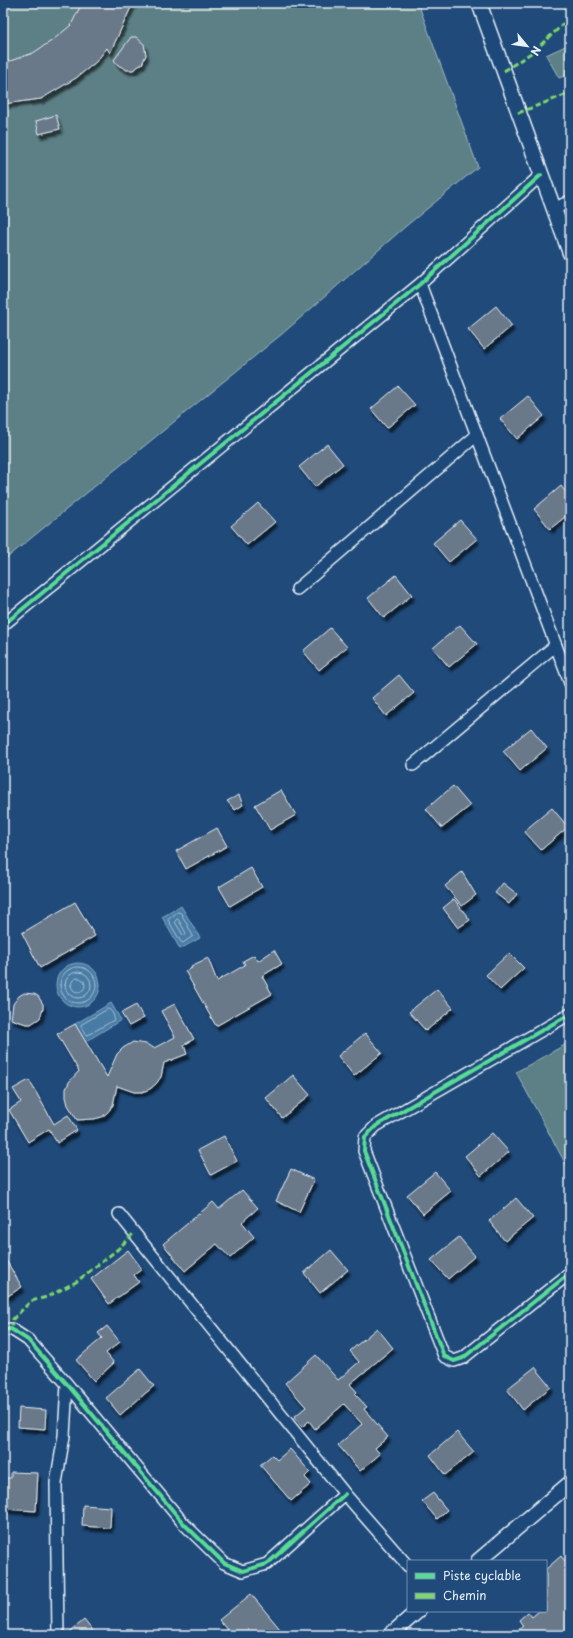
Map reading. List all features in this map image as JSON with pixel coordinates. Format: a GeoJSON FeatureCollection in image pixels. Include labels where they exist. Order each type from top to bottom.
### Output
{"type":"FeatureCollection","features":[{"type":"Feature","properties":{"kind":"street"},"geometry":{"type":"LineString","coordinates":[[479,3],[570,253]]}},
{"type":"Feature","properties":{"kind":"street"},"geometry":{"type":"LineString","coordinates":[[3,626],[420,284],[541,175]]}},
{"type":"Feature","properties":{"kind":"street"},"geometry":{"type":"LineString","coordinates":[[554,209],[570,201]]}},
{"type":"Feature","properties":{"kind":"street"},"geometry":{"type":"LineString","coordinates":[[420,284],[570,683]]}},
{"type":"Feature","properties":{"kind":"street"},"geometry":{"type":"LineString","coordinates":[[297,589],[476,435]]}},
{"type":"Feature","properties":{"kind":"street"},"geometry":{"type":"LineString","coordinates":[[414,765],[556,645]]}},
{"type":"Feature","properties":{"kind":"street"},"geometry":{"type":"LineString","coordinates":[[570,1014],[376,1126],[365,1137],[364,1151],[444,1356],[454,1361],[463,1358],[570,1273]]}},
{"type":"Feature","properties":{"kind":"street"},"geometry":{"type":"LineString","coordinates":[[119,1214],[345,1494],[407,1565]]}},
{"type":"Feature","properties":{"kind":"street"},"geometry":{"type":"LineString","coordinates":[[3,1330],[11,1329],[28,1340],[67,1384],[184,1524],[224,1562],[242,1571],[267,1564],[345,1494]]}},
{"type":"Feature","properties":{"kind":"street"},"geometry":{"type":"LineString","coordinates":[[58,1635],[56,1483],[64,1436],[67,1384]]}},
{"type":"Feature","properties":{"kind":"street"},"geometry":{"type":"LineString","coordinates":[[479,1560],[570,1483]]}},
{"type":"Feature","properties":{"kind":"street"},"geometry":{"type":"LineString","coordinates":[[396,1633],[417,1612]]}},
{"type":"Feature","properties":{"kind":"green space"},"geometry":{"type":"Polygon","coordinates":[[[3,3],[418,3],[478,167],[406,226],[282,334],[3,561],[3,3]]]}},
{"type":"Feature","properties":{"kind":"green space"},"geometry":{"type":"Polygon","coordinates":[[[570,44],[570,74],[559,78],[546,55],[570,44]]]}},
{"type":"Feature","properties":{"kind":"green space"},"geometry":{"type":"Polygon","coordinates":[[[570,1042],[570,1172],[516,1072],[570,1042]]]}},
{"type":"Feature","properties":{"kind":"water"},"geometry":{"type":"Polygon","coordinates":[[[181,906],[200,938],[180,949],[162,917],[181,906]]]}},
{"type":"Feature","properties":{"kind":"water"},"geometry":{"type":"Polygon","coordinates":[[[74,963],[82,963],[87,964],[94,969],[99,976],[99,994],[94,1001],[87,1006],[74,1007],[66,1004],[59,997],[56,989],[56,981],[59,973],[66,966],[74,963]]]}},
{"type":"Feature","properties":{"kind":"water"},"geometry":{"type":"Polygon","coordinates":[[[111,1003],[121,1020],[85,1042],[75,1024],[111,1003]]]}},
{"type":"Feature","properties":{"kind":"building"},"geometry":{"type":"Polygon","coordinates":[[[82,3],[133,3],[110,53],[107,48],[96,62],[76,78],[41,99],[3,104],[3,61],[10,61],[33,53],[53,40],[71,25],[82,3]]]}},
{"type":"Feature","properties":{"kind":"building"},"geometry":{"type":"Polygon","coordinates":[[[131,37],[136,37],[144,44],[146,55],[142,64],[133,70],[127,70],[118,65],[114,60],[131,37]]]}},
{"type":"Feature","properties":{"kind":"building"},"geometry":{"type":"Polygon","coordinates":[[[56,115],[60,129],[39,134],[36,121],[56,115]]]}},
{"type":"Feature","properties":{"kind":"building"},"geometry":{"type":"Polygon","coordinates":[[[496,306],[512,326],[484,349],[468,329],[496,306]]]}},
{"type":"Feature","properties":{"kind":"building"},"geometry":{"type":"Polygon","coordinates":[[[398,386],[415,405],[387,428],[371,409],[398,386]]]}},
{"type":"Feature","properties":{"kind":"building"},"geometry":{"type":"Polygon","coordinates":[[[528,396],[544,416],[517,439],[500,419],[528,396]]]}},
{"type":"Feature","properties":{"kind":"building"},"geometry":{"type":"Polygon","coordinates":[[[327,444],[343,464],[315,487],[299,467],[327,444]]]}},
{"type":"Feature","properties":{"kind":"building"},"geometry":{"type":"Polygon","coordinates":[[[561,486],[570,497],[570,513],[550,529],[534,509],[561,486]]]}},
{"type":"Feature","properties":{"kind":"building"},"geometry":{"type":"Polygon","coordinates":[[[258,503],[275,522],[247,545],[231,526],[258,503]]]}},
{"type":"Feature","properties":{"kind":"building"},"geometry":{"type":"Polygon","coordinates":[[[460,520],[477,539],[449,562],[433,543],[460,520]]]}},
{"type":"Feature","properties":{"kind":"building"},"geometry":{"type":"Polygon","coordinates":[[[396,575],[412,595],[384,618],[368,598],[396,575]]]}},
{"type":"Feature","properties":{"kind":"building"},"geometry":{"type":"Polygon","coordinates":[[[460,625],[477,644],[449,667],[433,648],[460,625]]]}},
{"type":"Feature","properties":{"kind":"building"},"geometry":{"type":"Polygon","coordinates":[[[330,628],[347,647],[319,670],[303,651],[330,628]]]}},
{"type":"Feature","properties":{"kind":"building"},"geometry":{"type":"Polygon","coordinates":[[[399,675],[414,693],[386,716],[372,698],[399,675]]]}},
{"type":"Feature","properties":{"kind":"building"},"geometry":{"type":"Polygon","coordinates":[[[531,728],[547,748],[520,771],[503,751],[531,728]]]}},
{"type":"Feature","properties":{"kind":"building"},"geometry":{"type":"Polygon","coordinates":[[[453,786],[470,806],[442,828],[426,809],[453,786]]]}},
{"type":"Feature","properties":{"kind":"building"},"geometry":{"type":"Polygon","coordinates":[[[281,790],[296,815],[270,830],[255,805],[281,790]]]}},
{"type":"Feature","properties":{"kind":"building"},"geometry":{"type":"Polygon","coordinates":[[[239,795],[243,805],[235,810],[227,801],[239,795]]]}},
{"type":"Feature","properties":{"kind":"building"},"geometry":{"type":"Polygon","coordinates":[[[552,808],[568,827],[541,850],[524,831],[552,808]]]}},
{"type":"Feature","properties":{"kind":"building"},"geometry":{"type":"Polygon","coordinates":[[[217,828],[227,846],[186,869],[176,851],[217,828]]]}},
{"type":"Feature","properties":{"kind":"building"},"geometry":{"type":"Polygon","coordinates":[[[251,868],[262,887],[230,906],[219,887],[251,868]]]}},
{"type":"Feature","properties":{"kind":"building"},"geometry":{"type":"Polygon","coordinates":[[[462,872],[476,895],[462,906],[445,886],[462,872]]]}},
{"type":"Feature","properties":{"kind":"building"},"geometry":{"type":"Polygon","coordinates":[[[503,883],[517,894],[509,904],[495,893],[503,883]]]}},
{"type":"Feature","properties":{"kind":"building"},"geometry":{"type":"Polygon","coordinates":[[[454,899],[470,920],[458,928],[443,908],[454,899]]]}},
{"type":"Feature","properties":{"kind":"building"},"geometry":{"type":"Polygon","coordinates":[[[75,902],[95,936],[40,968],[22,933],[75,902]]]}},
{"type":"Feature","properties":{"kind":"building"},"geometry":{"type":"Polygon","coordinates":[[[274,950],[282,964],[262,976],[272,994],[216,1026],[185,971],[192,968],[191,966],[208,958],[217,981],[245,965],[243,961],[254,955],[258,961],[274,950]]]}},
{"type":"Feature","properties":{"kind":"building"},"geometry":{"type":"Polygon","coordinates":[[[509,953],[524,968],[500,990],[486,975],[509,953]]]}},
{"type":"Feature","properties":{"kind":"building"},"geometry":{"type":"Polygon","coordinates":[[[437,989],[453,1008],[426,1031],[409,1012],[437,989]]]}},
{"type":"Feature","properties":{"kind":"building"},"geometry":{"type":"Polygon","coordinates":[[[24,993],[38,996],[43,1004],[40,1018],[31,1024],[26,1024],[11,1019],[13,1004],[19,996],[24,993]]]}},
{"type":"Feature","properties":{"kind":"building"},"geometry":{"type":"Polygon","coordinates":[[[175,1004],[194,1039],[184,1045],[187,1054],[164,1063],[161,1077],[150,1089],[142,1092],[134,1092],[117,1086],[113,1105],[108,1112],[102,1117],[77,1120],[68,1105],[66,1089],[69,1082],[79,1071],[57,1034],[75,1024],[107,1077],[117,1054],[133,1042],[146,1044],[154,1048],[175,1037],[161,1011],[175,1004]]]}},
{"type":"Feature","properties":{"kind":"building"},"geometry":{"type":"Polygon","coordinates":[[[136,1005],[144,1018],[129,1026],[121,1013],[136,1005]]]}},
{"type":"Feature","properties":{"kind":"building"},"geometry":{"type":"Polygon","coordinates":[[[365,1033],[382,1053],[354,1076],[338,1056],[365,1033]]]}},
{"type":"Feature","properties":{"kind":"building"},"geometry":{"type":"Polygon","coordinates":[[[293,1075],[310,1095],[282,1118],[266,1098],[293,1075]]]}},
{"type":"Feature","properties":{"kind":"building"},"geometry":{"type":"Polygon","coordinates":[[[29,1080],[54,1124],[68,1115],[77,1130],[57,1143],[49,1129],[28,1142],[9,1110],[21,1102],[13,1089],[29,1080]]]}},
{"type":"Feature","properties":{"kind":"building"},"geometry":{"type":"Polygon","coordinates":[[[492,1133],[509,1152],[481,1176],[465,1156],[492,1133]]]}},
{"type":"Feature","properties":{"kind":"building"},"geometry":{"type":"Polygon","coordinates":[[[224,1136],[237,1161],[211,1175],[198,1150],[224,1136]]]}},
{"type":"Feature","properties":{"kind":"building"},"geometry":{"type":"Polygon","coordinates":[[[291,1169],[314,1180],[299,1212],[276,1201],[291,1169]]]}},
{"type":"Feature","properties":{"kind":"building"},"geometry":{"type":"Polygon","coordinates":[[[435,1172],[451,1191],[423,1214],[407,1195],[435,1172]]]}},
{"type":"Feature","properties":{"kind":"building"},"geometry":{"type":"Polygon","coordinates":[[[242,1190],[258,1208],[242,1222],[254,1237],[230,1258],[217,1244],[185,1271],[163,1244],[213,1202],[219,1209],[242,1190]]]}},
{"type":"Feature","properties":{"kind":"building"},"geometry":{"type":"Polygon","coordinates":[[[516,1198],[533,1218],[505,1241],[489,1221],[516,1198]]]}},
{"type":"Feature","properties":{"kind":"building"},"geometry":{"type":"Polygon","coordinates":[[[459,1237],[475,1256],[448,1279],[431,1260],[459,1237]]]}},
{"type":"Feature","properties":{"kind":"building"},"geometry":{"type":"Polygon","coordinates":[[[128,1250],[142,1269],[134,1275],[139,1282],[109,1304],[91,1279],[128,1250]]]}},
{"type":"Feature","properties":{"kind":"building"},"geometry":{"type":"Polygon","coordinates":[[[331,1250],[348,1270],[320,1293],[304,1273],[331,1250]]]}},
{"type":"Feature","properties":{"kind":"building"},"geometry":{"type":"Polygon","coordinates":[[[3,1255],[22,1287],[3,1299],[3,1255]]]}},
{"type":"Feature","properties":{"kind":"building"},"geometry":{"type":"Polygon","coordinates":[[[107,1326],[120,1342],[106,1353],[114,1363],[94,1381],[76,1360],[102,1338],[98,1333],[107,1326]]]}},
{"type":"Feature","properties":{"kind":"building"},"geometry":{"type":"Polygon","coordinates":[[[377,1328],[393,1348],[350,1384],[357,1392],[355,1394],[367,1407],[364,1409],[388,1437],[375,1448],[380,1454],[360,1471],[338,1445],[362,1424],[344,1404],[315,1429],[309,1421],[302,1427],[294,1417],[306,1407],[285,1383],[316,1355],[338,1380],[359,1362],[350,1351],[377,1328]]]}},
{"type":"Feature","properties":{"kind":"building"},"geometry":{"type":"Polygon","coordinates":[[[535,1367],[551,1387],[523,1410],[507,1389],[535,1367]]]}},
{"type":"Feature","properties":{"kind":"building"},"geometry":{"type":"Polygon","coordinates":[[[140,1369],[154,1386],[120,1415],[106,1398],[140,1369]]]}},
{"type":"Feature","properties":{"kind":"building"},"geometry":{"type":"Polygon","coordinates":[[[19,1408],[46,1410],[45,1429],[18,1427],[19,1408]]]}},
{"type":"Feature","properties":{"kind":"building"},"geometry":{"type":"Polygon","coordinates":[[[457,1432],[474,1452],[445,1475],[430,1455],[457,1432]]]}},
{"type":"Feature","properties":{"kind":"building"},"geometry":{"type":"Polygon","coordinates":[[[290,1449],[310,1472],[305,1477],[311,1484],[291,1501],[260,1465],[272,1455],[277,1460],[290,1449]]]}},
{"type":"Feature","properties":{"kind":"building"},"geometry":{"type":"Polygon","coordinates":[[[11,1472],[38,1473],[36,1511],[3,1509],[3,1478],[11,1478],[11,1472]]]}},
{"type":"Feature","properties":{"kind":"building"},"geometry":{"type":"Polygon","coordinates":[[[433,1493],[447,1510],[437,1519],[422,1501],[433,1493]]]}},
{"type":"Feature","properties":{"kind":"building"},"geometry":{"type":"Polygon","coordinates":[[[83,1505],[111,1507],[110,1528],[82,1526],[83,1505]]]}},
{"type":"Feature","properties":{"kind":"building"},"geometry":{"type":"Polygon","coordinates":[[[561,1556],[570,1567],[570,1635],[512,1635],[523,1626],[519,1620],[528,1612],[532,1617],[538,1612],[547,1612],[547,1568],[561,1556]]]}},
{"type":"Feature","properties":{"kind":"building"},"geometry":{"type":"Polygon","coordinates":[[[251,1594],[285,1635],[231,1635],[219,1620],[251,1594]]]}},
{"type":"Feature","properties":{"kind":"building"},"geometry":{"type":"Polygon","coordinates":[[[84,1620],[96,1635],[66,1635],[84,1620]]]}},
{"type":"Feature","properties":{"kind":"marked path"},"geometry":{"type":"LineString","coordinates":[[504,71],[534,51],[570,18]]}},
{"type":"Feature","properties":{"kind":"marked path"},"geometry":{"type":"LineString","coordinates":[[518,113],[570,93]]}},
{"type":"Feature","properties":{"kind":"marked path"},"geometry":{"type":"LineString","coordinates":[[11,1329],[13,1319],[31,1301],[47,1297],[76,1282],[118,1249],[134,1233]]}},
{"type":"Feature","properties":{"kind":"cycle path"},"geometry":{"type":"LineString","coordinates":[[3,625],[420,284],[541,175]]}},
{"type":"Feature","properties":{"kind":"cycle path"},"geometry":{"type":"LineString","coordinates":[[570,1014],[376,1126],[365,1137],[364,1151],[444,1356],[454,1361],[463,1358],[570,1273]]}},
{"type":"Feature","properties":{"kind":"cycle path"},"geometry":{"type":"LineString","coordinates":[[3,1330],[11,1329],[28,1340],[67,1384],[184,1524],[224,1563],[243,1571],[267,1564],[345,1494]]}}]}
